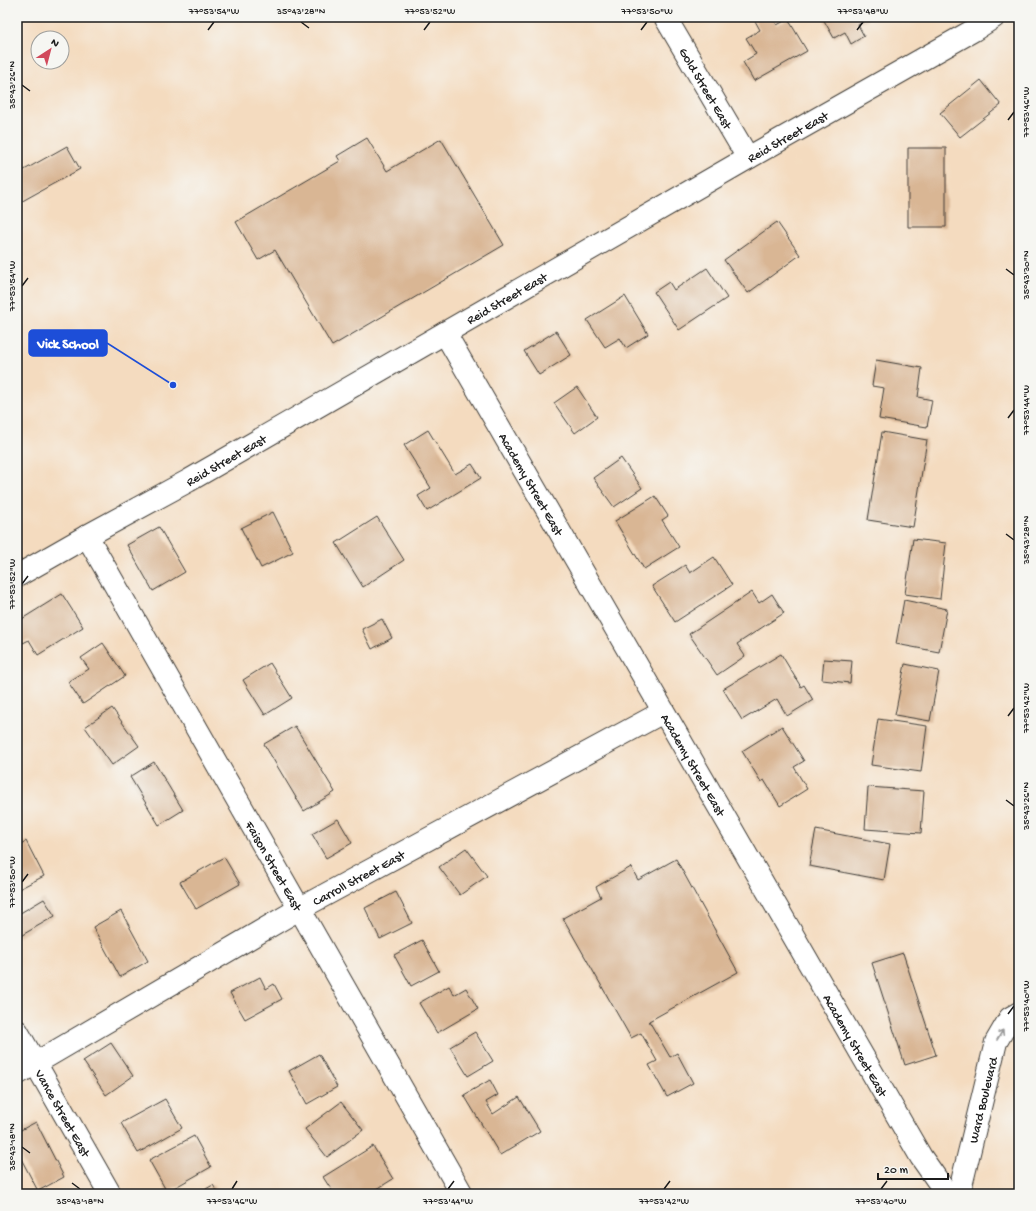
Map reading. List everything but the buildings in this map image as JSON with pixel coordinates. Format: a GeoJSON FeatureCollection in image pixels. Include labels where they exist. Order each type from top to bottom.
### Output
{"type":"FeatureCollection","features":[{"type":"Feature","properties":{"kind":"street","name":"Gold Street East"},"geometry":{"type":"LineString","coordinates":[[665,17],[748,158]]}},
{"type":"Feature","properties":{"kind":"street","name":"Reid Street East"},"geometry":{"type":"LineString","coordinates":[[17,576],[188,481],[748,158],[974,30],[994,17]]}},
{"type":"Feature","properties":{"kind":"street","name":"Academy Street East"},"geometry":{"type":"LineString","coordinates":[[445,333],[920,1157],[947,1194]]}},
{"type":"Feature","properties":{"kind":"street","name":"Faison Street East"},"geometry":{"type":"LineString","coordinates":[[87,536],[462,1194]]}},
{"type":"Feature","properties":{"kind":"street","name":"Carroll Street East"},"geometry":{"type":"LineString","coordinates":[[26,1069],[299,909],[663,712]]}},
{"type":"Feature","properties":{"kind":"street","name":"Ward Boulevard"},"geometry":{"type":"LineString","coordinates":[[959,1194],[996,1042],[1010,1018],[1019,1013]]}},
{"type":"Feature","properties":{"kind":"street","name":"Vance Street East"},"geometry":{"type":"LineString","coordinates":[[17,1031],[26,1069],[110,1194]]}},
{"type":"Feature","properties":{"kind":"place","name":"Vick School"},"geometry":{"type":"Point","coordinates":[173,385]}}]}
